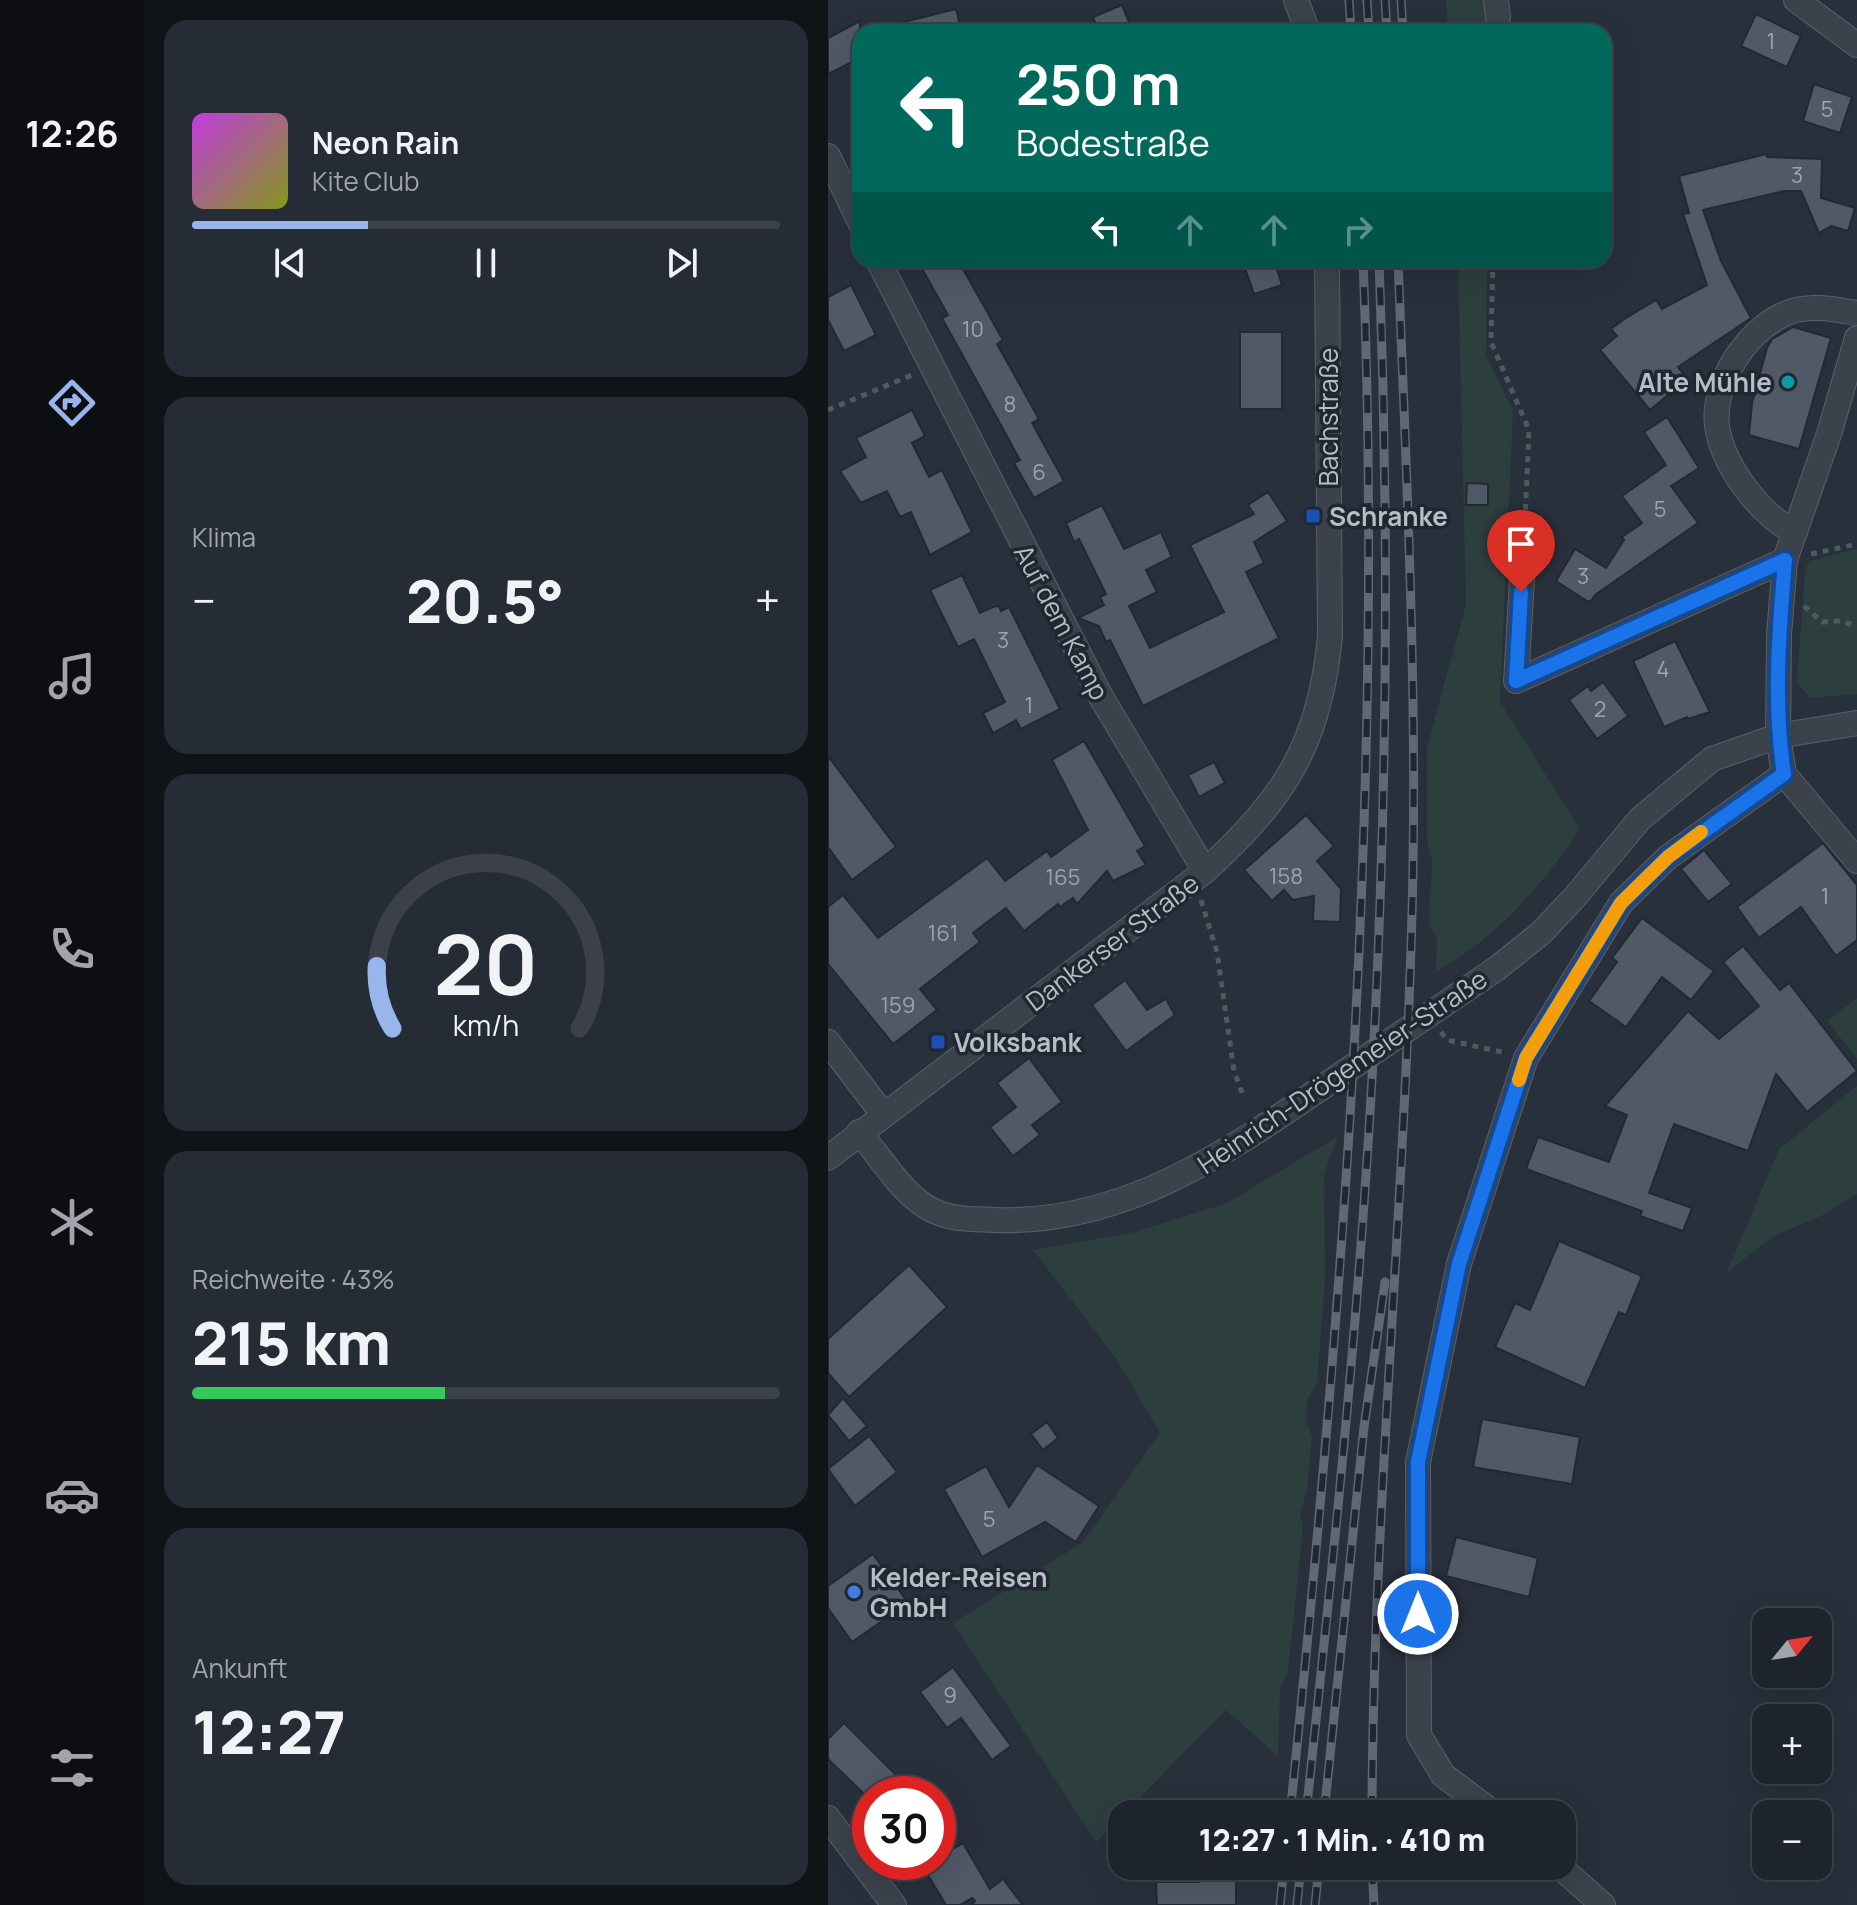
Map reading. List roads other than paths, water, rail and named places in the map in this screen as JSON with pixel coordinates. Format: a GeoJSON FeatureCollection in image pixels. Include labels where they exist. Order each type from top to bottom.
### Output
{"type":"FeatureCollection","features":[{"type":"Feature","properties":{"kind":"street"},"geometry":{"type":"LineString","coordinates":[[1296,0],[1305,24]]}},
{"type":"Feature","properties":{"kind":"street"},"geometry":{"type":"LineString","coordinates":[[1796,0],[1857,45]]}},
{"type":"Feature","properties":{"kind":"street"},"geometry":{"type":"LineString","coordinates":[[828,156],[852,206]]}},
{"type":"Feature","properties":{"kind":"street","name":"Auf dem Kamp"},"geometry":{"type":"LineString","coordinates":[[882,268],[1101,697],[1198,876]]}},
{"type":"Feature","properties":{"kind":"street","name":"Bachstraße"},"geometry":{"type":"LineString","coordinates":[[1198,876],[1253,827],[1286,784],[1315,719],[1326,676],[1330,636],[1327,268]]}},
{"type":"Feature","properties":{"kind":"street"},"geometry":{"type":"LineString","coordinates":[[1795,532],[1763,512],[1736,472],[1718,432],[1717,407],[1728,371],[1749,342],[1771,322],[1792,311],[1814,307],[1857,313]]}},
{"type":"Feature","properties":{"kind":"street"},"geometry":{"type":"LineString","coordinates":[[1857,338],[1785,560],[1778,736],[1784,774],[1857,861]]}},
{"type":"Feature","properties":{"kind":"street"},"geometry":{"type":"LineString","coordinates":[[1523,563],[1516,681],[1785,560]]}},
{"type":"Feature","properties":{"kind":"street","name":"Heinrich-Drögemeier-Straße"},"geometry":{"type":"LineString","coordinates":[[859,1132],[915,1197],[932,1210],[956,1218],[1013,1221],[1092,1210],[1139,1196],[1202,1166],[1496,969],[1541,933],[1640,819],[1712,759],[1778,736],[1857,723]]}},
{"type":"Feature","properties":{"kind":"street"},"geometry":{"type":"LineString","coordinates":[[1476,1800],[1443,1775],[1419,1735],[1418,1462],[1459,1264],[1526,1058],[1621,903],[1668,857],[1784,774]]}},
{"type":"Feature","properties":{"kind":"street","name":"Dankerser Straße"},"geometry":{"type":"LineString","coordinates":[[828,1158],[1198,876]]}},
{"type":"Feature","properties":{"kind":"street"},"geometry":{"type":"LineString","coordinates":[[828,1042],[883,1114]]}},
{"type":"Feature","properties":{"kind":"street"},"geometry":{"type":"LineString","coordinates":[[828,1818],[894,1905]]}},
{"type":"Feature","properties":{"kind":"street"},"geometry":{"type":"LineString","coordinates":[[1575,1880],[1603,1905]]}},
{"type":"Feature","properties":{"kind":"railway"},"geometry":{"type":"LineString","coordinates":[[1349,0],[1350,24]]}},
{"type":"Feature","properties":{"kind":"railway"},"geometry":{"type":"LineString","coordinates":[[1367,0],[1368,24]]}},
{"type":"Feature","properties":{"kind":"railway"},"geometry":{"type":"LineString","coordinates":[[1385,0],[1386,24]]}},
{"type":"Feature","properties":{"kind":"railway"},"geometry":{"type":"LineString","coordinates":[[1401,0],[1402,24]]}},
{"type":"Feature","properties":{"kind":"railway"},"geometry":{"type":"LineString","coordinates":[[1291,1800],[1327,1426],[1355,1038],[1368,649],[1368,455],[1363,268]]}},
{"type":"Feature","properties":{"kind":"railway"},"geometry":{"type":"LineString","coordinates":[[1307,1800],[1350,1376],[1376,1006],[1385,686],[1385,473],[1379,268]]}},
{"type":"Feature","properties":{"kind":"railway"},"geometry":{"type":"LineString","coordinates":[[1372,1800],[1377,1597],[1407,1055],[1413,861],[1411,604],[1398,268]]}},
{"type":"Feature","properties":{"kind":"railway"},"geometry":{"type":"LineString","coordinates":[[1325,1800],[1364,1427],[1385,1282]]}},
{"type":"Feature","properties":{"kind":"railway"},"geometry":{"type":"LineString","coordinates":[[1280,1905],[1283,1880]]}},
{"type":"Feature","properties":{"kind":"railway"},"geometry":{"type":"LineString","coordinates":[[1297,1905],[1300,1880]]}},
{"type":"Feature","properties":{"kind":"railway"},"geometry":{"type":"LineString","coordinates":[[1315,1905],[1318,1880]]}},
{"type":"Feature","properties":{"kind":"railway"},"geometry":{"type":"LineString","coordinates":[[1373,1880],[1374,1905]]}},
{"type":"Feature","properties":{"kind":"place","name":"Alte Mühle"},"geometry":{"type":"Point","coordinates":[1788,382]}},
{"type":"Feature","properties":{"kind":"place","name":"Schranke"},"geometry":{"type":"Point","coordinates":[1313,516]}},
{"type":"Feature","properties":{"kind":"place","name":"Volksbank"},"geometry":{"type":"Point","coordinates":[938,1042]}},
{"type":"Feature","properties":{"kind":"place","name":"Kelder-Reisen GmbH"},"geometry":{"type":"Point","coordinates":[854,1592]}}]}
